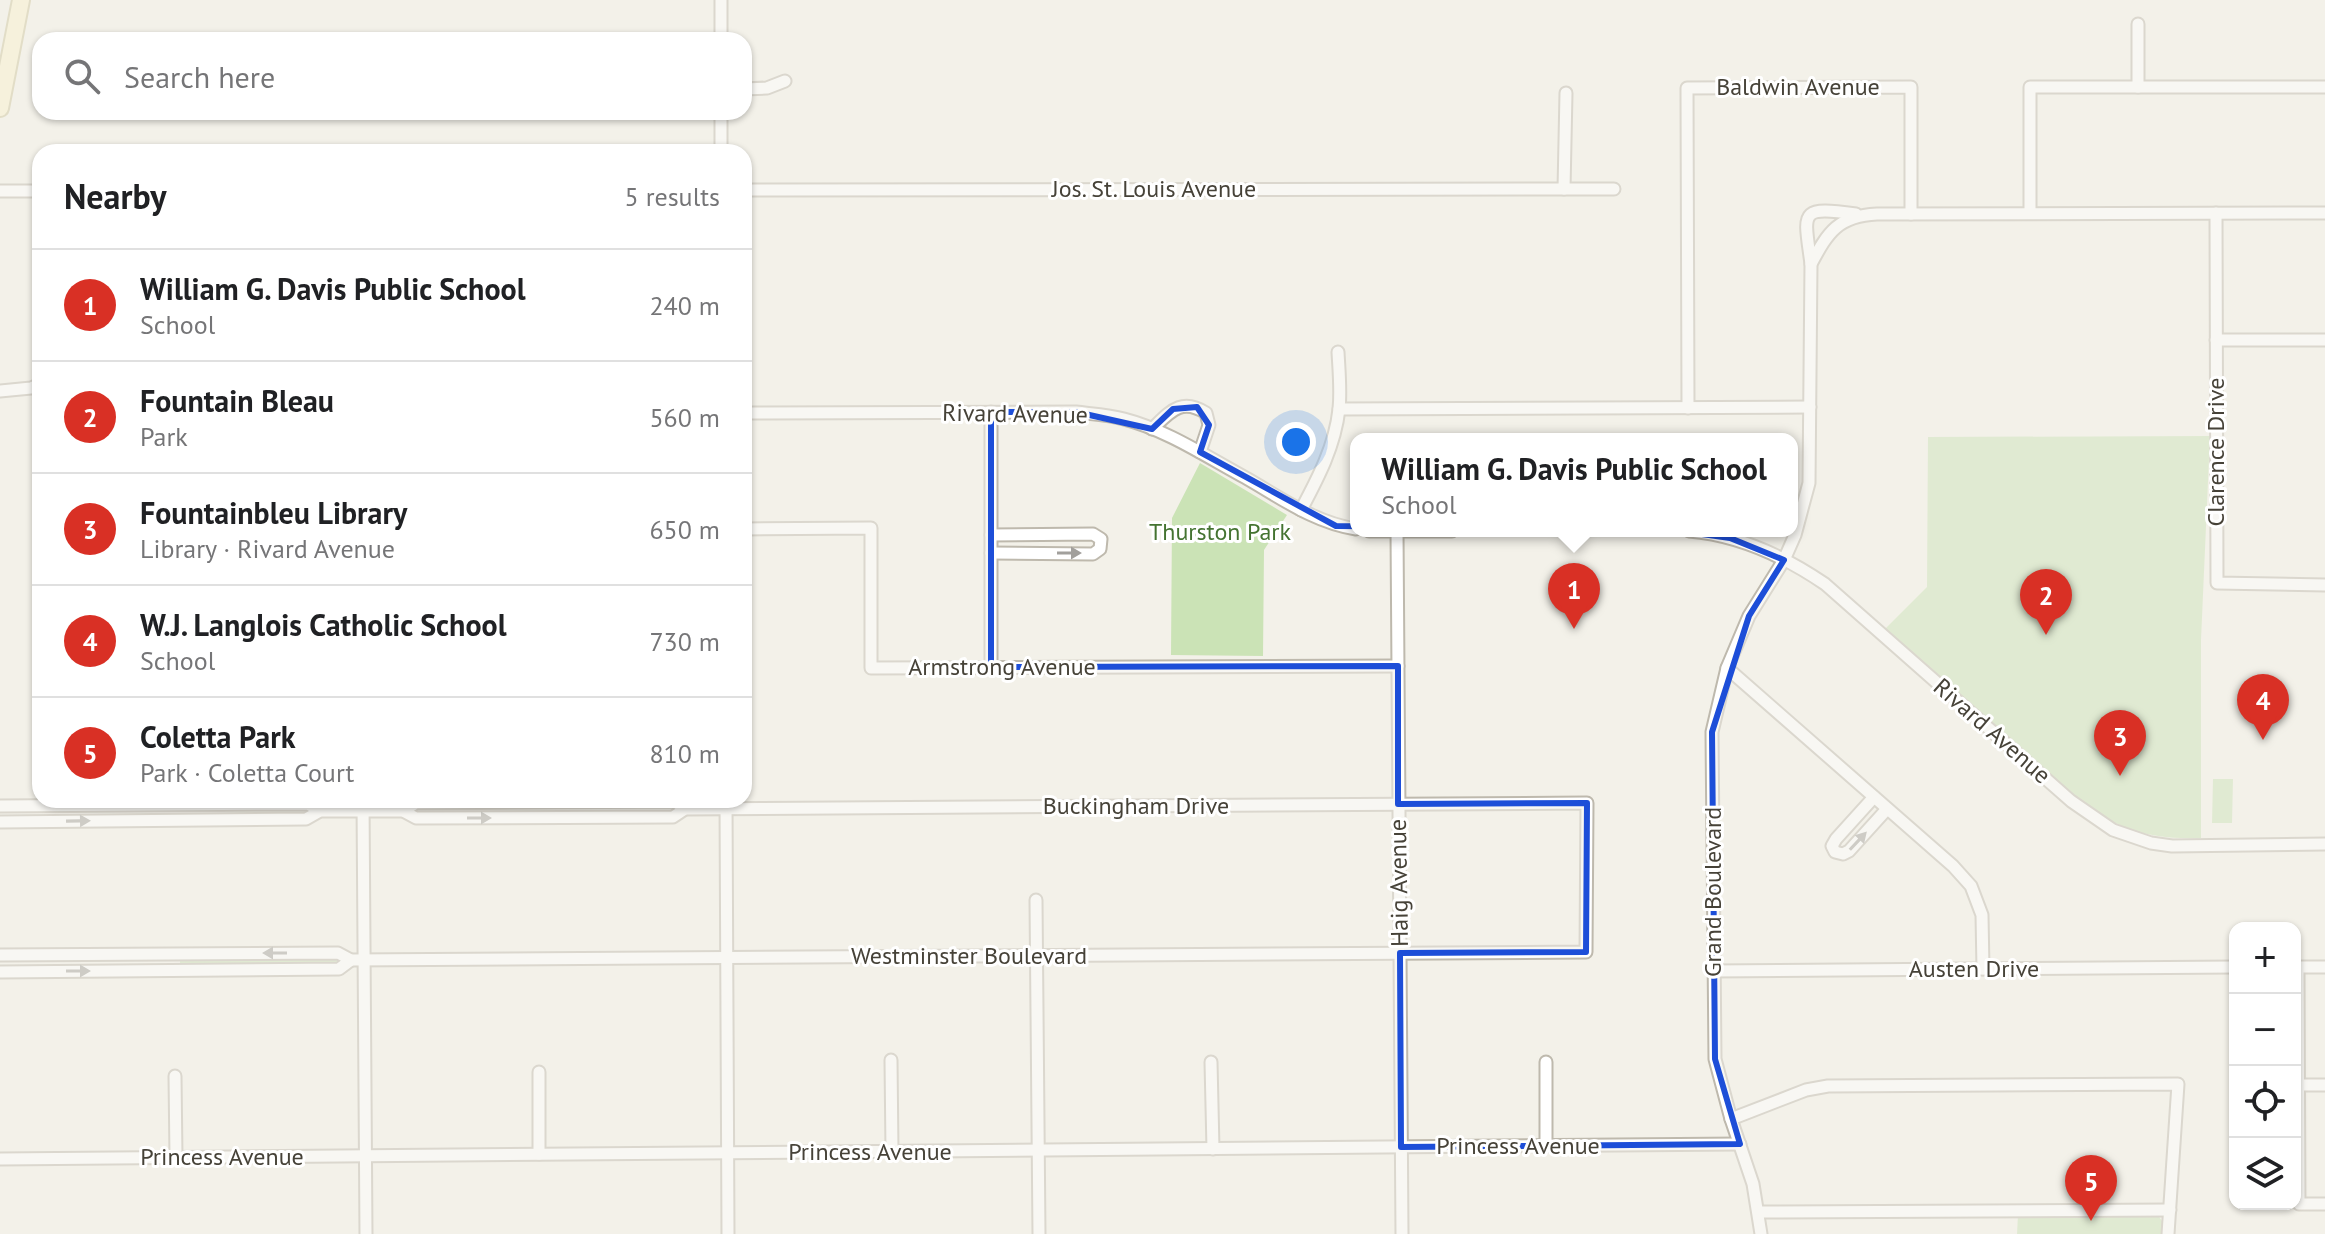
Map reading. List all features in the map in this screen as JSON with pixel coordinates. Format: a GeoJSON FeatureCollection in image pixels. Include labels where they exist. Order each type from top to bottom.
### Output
{"type":"FeatureCollection","features":[{"type":"Feature","properties":{"kind":"main road"},"geometry":{"type":"LineString","coordinates":[[0,108],[21,0]]}},
{"type":"Feature","properties":{"kind":"street"},"geometry":{"type":"LineString","coordinates":[[721,0],[721,32]]}},
{"type":"Feature","properties":{"kind":"street"},"geometry":{"type":"LineString","coordinates":[[2138,24],[2138,87]]}},
{"type":"Feature","properties":{"kind":"street"},"geometry":{"type":"LineString","coordinates":[[752,89],[767,88],[785,81]]}},
{"type":"Feature","properties":{"kind":"street","name":"Baldwin Avenue"},"geometry":{"type":"LineString","coordinates":[[1688,408],[1687,88],[1911,87],[1911,214]]}},
{"type":"Feature","properties":{"kind":"street"},"geometry":{"type":"LineString","coordinates":[[2030,213],[2030,87],[2325,87]]}},
{"type":"Feature","properties":{"kind":"street"},"geometry":{"type":"LineString","coordinates":[[1564,189],[1566,93]]}},
{"type":"Feature","properties":{"kind":"street"},"geometry":{"type":"LineString","coordinates":[[721,120],[721,144]]}},
{"type":"Feature","properties":{"kind":"street","name":"Jos. St. Louis Avenue"},"geometry":{"type":"LineString","coordinates":[[752,190],[1614,189]]}},
{"type":"Feature","properties":{"kind":"street"},"geometry":{"type":"LineString","coordinates":[[0,191],[32,191]]}},
{"type":"Feature","properties":{"kind":"street","name":"Grand Boulevard"},"geometry":{"type":"LineString","coordinates":[[1798,524],[1809,483],[1811,264],[1805,230],[1807,218],[1815,211],[1828,210],[1858,215]]}},
{"type":"Feature","properties":{"kind":"street","name":"Clarence Drive"},"geometry":{"type":"LineString","coordinates":[[2216,213],[2217,583],[2325,585]]}},
{"type":"Feature","properties":{"kind":"street"},"geometry":{"type":"LineString","coordinates":[[1811,264],[1831,232],[1858,215],[2325,213]]}},
{"type":"Feature","properties":{"kind":"street"},"geometry":{"type":"LineString","coordinates":[[2216,340],[2325,340]]}},
{"type":"Feature","properties":{"kind":"street"},"geometry":{"type":"LineString","coordinates":[[1301,510],[1332,443],[1339,409],[1338,352]]}},
{"type":"Feature","properties":{"kind":"street"},"geometry":{"type":"LineString","coordinates":[[0,391],[32,388]]}},
{"type":"Feature","properties":{"kind":"street"},"geometry":{"type":"LineString","coordinates":[[1152,429],[1173,409],[1197,407],[1206,413],[1209,425],[1200,452]]}},
{"type":"Feature","properties":{"kind":"street"},"geometry":{"type":"LineString","coordinates":[[1339,409],[1810,407]]}},
{"type":"Feature","properties":{"kind":"street"},"geometry":{"type":"LineString","coordinates":[[991,412],[991,667]]}},
{"type":"Feature","properties":{"kind":"street","name":"Rivard Avenue"},"geometry":{"type":"LineString","coordinates":[[752,413],[1076,412],[1124,419],[1200,452],[1301,510],[1336,526],[1350,528]]}},
{"type":"Feature","properties":{"kind":"street","name":"Armstrong Avenue"},"geometry":{"type":"LineString","coordinates":[[752,529],[871,528],[871,668],[1398,666]]}},
{"type":"Feature","properties":{"kind":"street"},"geometry":{"type":"LineString","coordinates":[[991,535],[1093,534],[1101,539],[1100,549],[1093,554],[991,553]]}},
{"type":"Feature","properties":{"kind":"street","name":"Haig Avenue"},"geometry":{"type":"LineString","coordinates":[[1397,537],[1402,1234]]}},
{"type":"Feature","properties":{"kind":"street","name":"Rivard Avenue"},"geometry":{"type":"LineString","coordinates":[[1724,537],[1801,567],[1825,584],[2071,801],[2113,830],[2142,841],[2172,846],[2325,844]]}},
{"type":"Feature","properties":{"kind":"street","name":"Grand Boulevard"},"geometry":{"type":"LineString","coordinates":[[1761,1234],[1753,1184],[1715,1059],[1712,732],[1727,668],[1749,616],[1784,560],[1794,537]]}},
{"type":"Feature","properties":{"kind":"street"},"geometry":{"type":"LineString","coordinates":[[1727,668],[1953,866],[1971,886],[1982,915],[1983,969]]}},
{"type":"Feature","properties":{"kind":"street"},"geometry":{"type":"LineString","coordinates":[[1874,797],[1836,839],[1832,846],[1835,852],[1843,854],[1849,851],[1887,809]]}},
{"type":"Feature","properties":{"kind":"street","name":"Buckingham Drive"},"geometry":{"type":"LineString","coordinates":[[752,804],[1587,803],[1586,952]]}},
{"type":"Feature","properties":{"kind":"street","name":"Buckingham Drive"},"geometry":{"type":"LineString","coordinates":[[0,806],[32,806]]}},
{"type":"Feature","properties":{"kind":"street","name":"Buckingham Drive"},"geometry":{"type":"LineString","coordinates":[[315,808],[320,811]]}},
{"type":"Feature","properties":{"kind":"street","name":"Buckingham Drive"},"geometry":{"type":"LineString","coordinates":[[0,822],[306,819],[320,811],[346,808]]}},
{"type":"Feature","properties":{"kind":"street"},"geometry":{"type":"LineString","coordinates":[[363,808],[366,1234]]}},
{"type":"Feature","properties":{"kind":"street","name":"Buckingham Drive"},"geometry":{"type":"LineString","coordinates":[[379,808],[403,811],[408,808]]}},
{"type":"Feature","properties":{"kind":"street"},"geometry":{"type":"LineString","coordinates":[[726,808],[728,1234]]}},
{"type":"Feature","properties":{"kind":"street"},"geometry":{"type":"LineString","coordinates":[[1036,900],[1039,1234]]}},
{"type":"Feature","properties":{"kind":"street","name":"Westminster Boulevard"},"geometry":{"type":"LineString","coordinates":[[0,955],[338,953],[351,960],[364,960],[1586,952]]}},
{"type":"Feature","properties":{"kind":"street","name":"Westminster Boulevard"},"geometry":{"type":"LineString","coordinates":[[0,972],[339,969],[351,960]]}},
{"type":"Feature","properties":{"kind":"street","name":"Austen Drive"},"geometry":{"type":"LineString","coordinates":[[1713,971],[2229,967]]}},
{"type":"Feature","properties":{"kind":"street"},"geometry":{"type":"LineString","coordinates":[[2301,967],[2325,967]]}},
{"type":"Feature","properties":{"kind":"street"},"geometry":{"type":"LineString","coordinates":[[2296,994],[2298,1066]]}},
{"type":"Feature","properties":{"kind":"street"},"geometry":{"type":"LineString","coordinates":[[891,1060],[892,1151]]}},
{"type":"Feature","properties":{"kind":"street"},"geometry":{"type":"LineString","coordinates":[[1211,1062],[1213,1149]]}},
{"type":"Feature","properties":{"kind":"street"},"geometry":{"type":"LineString","coordinates":[[1546,1062],[1546,1146]]}},
{"type":"Feature","properties":{"kind":"street"},"geometry":{"type":"LineString","coordinates":[[539,1072],[539,1154]]}},
{"type":"Feature","properties":{"kind":"street"},"geometry":{"type":"LineString","coordinates":[[175,1076],[176,1157]]}},
{"type":"Feature","properties":{"kind":"street"},"geometry":{"type":"LineString","coordinates":[[1731,1119],[1806,1090],[1828,1086],[2178,1084],[2168,1234]]}},
{"type":"Feature","properties":{"kind":"street"},"geometry":{"type":"LineString","coordinates":[[2301,1085],[2325,1085]]}},
{"type":"Feature","properties":{"kind":"street"},"geometry":{"type":"LineString","coordinates":[[2298,1138],[2299,1204],[2325,1204]]}},
{"type":"Feature","properties":{"kind":"street","name":"Princess Avenue"},"geometry":{"type":"LineString","coordinates":[[0,1159],[1740,1144]]}},
{"type":"Feature","properties":{"kind":"street"},"geometry":{"type":"LineString","coordinates":[[1759,1212],[2170,1210]]}},
{"type":"Feature","properties":{"kind":"highlighted area"},"geometry":{"type":"Polygon","coordinates":[[[1197,407],[1209,425],[1200,452],[1336,526],[1667,529],[1730,538],[1784,560],[1749,616],[1712,732],[1715,1059],[1740,1144],[1401,1147],[1400,953],[1586,952],[1587,803],[1398,804],[1398,666],[991,667],[991,412],[1076,412],[1152,429],[1173,409],[1197,407]]]}},
{"type":"Feature","properties":{"kind":"green space"},"geometry":{"type":"Polygon","coordinates":[[[2210,436],[2201,640],[2201,838],[2166,837],[2120,825],[2076,799],[1885,629],[1927,587],[1928,437],[2210,436]]]}},
{"type":"Feature","properties":{"kind":"green space","name":"Thurston Park"},"geometry":{"type":"Polygon","coordinates":[[[1200,463],[1287,515],[1264,550],[1263,656],[1171,655],[1172,518],[1200,463]]]}},
{"type":"Feature","properties":{"kind":"green space"},"geometry":{"type":"Polygon","coordinates":[[[2213,779],[2233,779],[2232,823],[2212,823],[2213,779]]]}},
{"type":"Feature","properties":{"kind":"green space"},"geometry":{"type":"Polygon","coordinates":[[[337,957],[339,964],[183,966],[180,963],[183,958],[337,957]]]}},
{"type":"Feature","properties":{"kind":"green space"},"geometry":{"type":"Polygon","coordinates":[[[2157,1214],[2165,1225],[2164,1234],[2017,1234],[2018,1215],[2157,1214]]]}},
{"type":"Feature","properties":{"kind":"place","name":"William G. Davis Public School"},"geometry":{"type":"Point","coordinates":[1574,629]}},
{"type":"Feature","properties":{"kind":"place","name":"Fountain Bleau"},"geometry":{"type":"Point","coordinates":[2046,635]}},
{"type":"Feature","properties":{"kind":"place","name":"W.J. Langlois Catholic School"},"geometry":{"type":"Point","coordinates":[2263,740]}},
{"type":"Feature","properties":{"kind":"place","name":"Fountainbleu Library"},"geometry":{"type":"Point","coordinates":[2120,776]}},
{"type":"Feature","properties":{"kind":"place","name":"Coletta Park"},"geometry":{"type":"Point","coordinates":[2091,1221]}}]}
